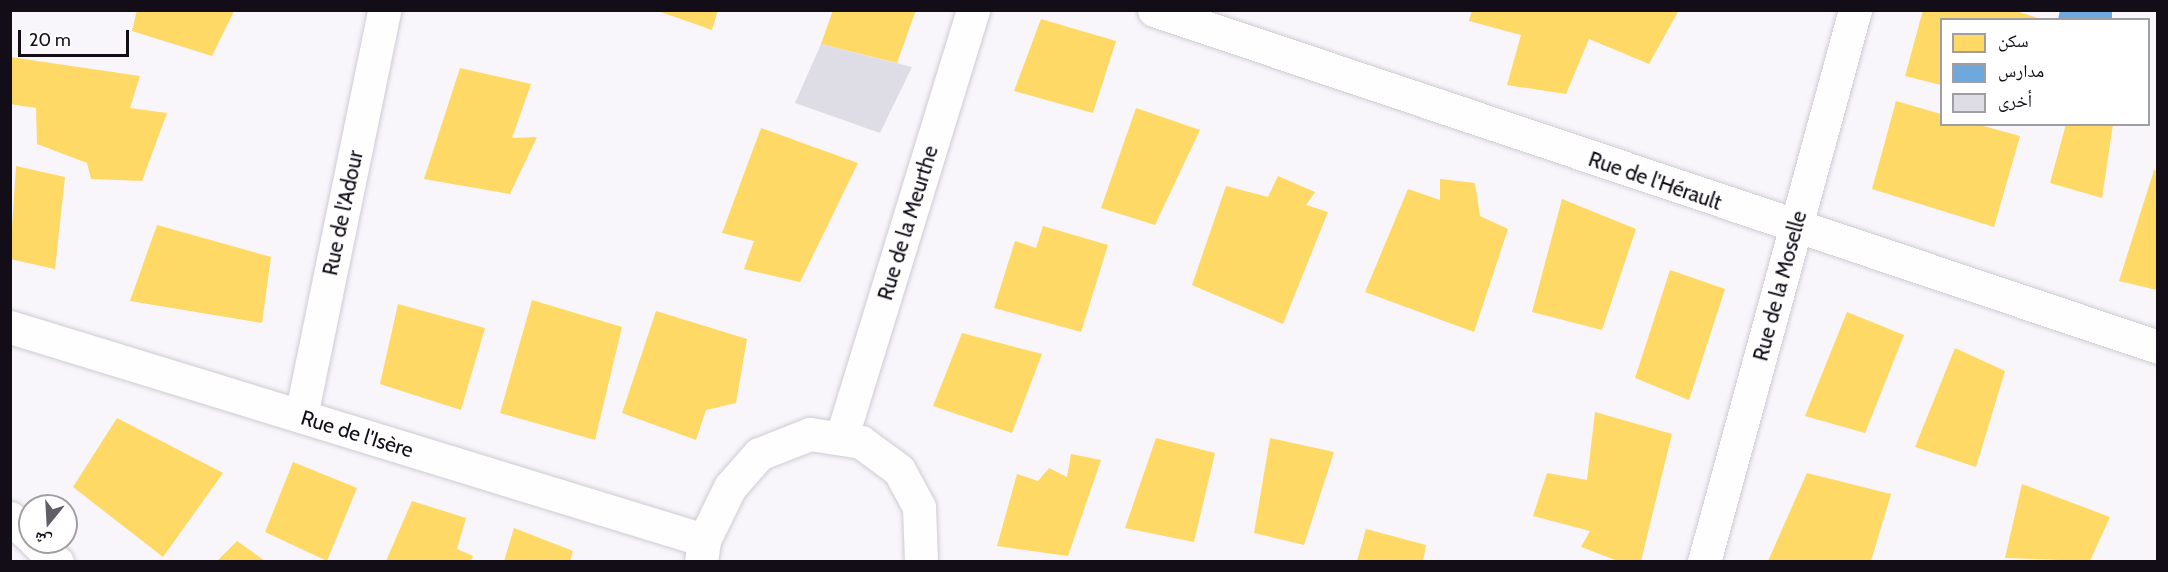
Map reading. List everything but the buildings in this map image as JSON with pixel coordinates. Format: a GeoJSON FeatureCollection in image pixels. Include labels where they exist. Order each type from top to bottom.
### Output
{"type":"FeatureCollection","features":[{"type":"Feature","properties":{"kind":"street","name":"Rue de l'Adour"},"geometry":{"type":"LineString","coordinates":[[301,416],[384,10]]}},
{"type":"Feature","properties":{"kind":"street","name":"Rue de la Meurthe"},"geometry":{"type":"LineString","coordinates":[[842,436],[973,10]]}},
{"type":"Feature","properties":{"kind":"street","name":"Rue de l'Hérault"},"geometry":{"type":"LineString","coordinates":[[1154,10],[1796,229],[2157,347]]}},
{"type":"Feature","properties":{"kind":"street","name":"Rue de la Moselle"},"geometry":{"type":"LineString","coordinates":[[1704,561],[1855,10]]}},
{"type":"Feature","properties":{"kind":"street","name":"Rue de l'Isère"},"geometry":{"type":"LineString","coordinates":[[10,327],[301,416],[703,551]]}},
{"type":"Feature","properties":{"kind":"street"},"geometry":{"type":"LineString","coordinates":[[703,551],[730,487],[759,454],[810,434],[842,436],[871,448],[899,470],[919,507],[921,561]]}}]}
